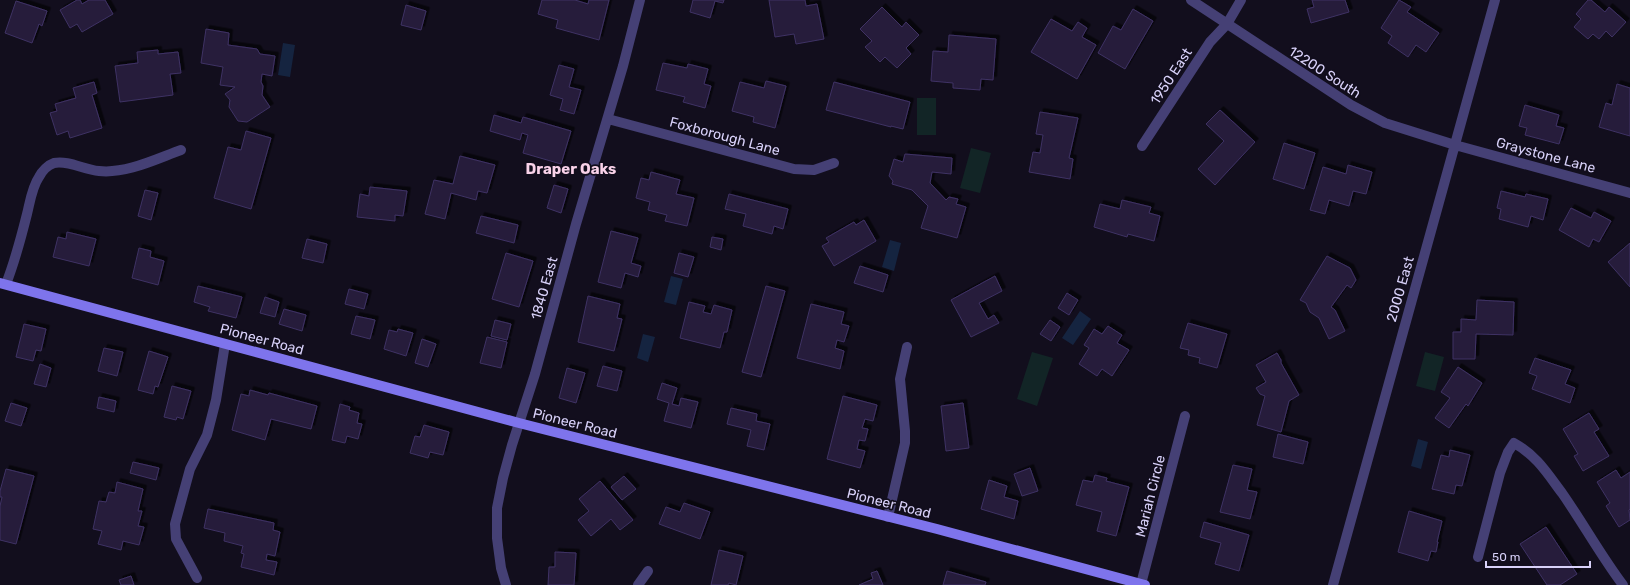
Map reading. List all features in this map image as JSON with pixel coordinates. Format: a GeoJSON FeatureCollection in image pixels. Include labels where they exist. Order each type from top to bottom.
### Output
{"type":"FeatureCollection","features":[{"type":"Feature","properties":{"kind":"street","name":"1840 East"},"geometry":{"type":"LineString","coordinates":[[506,585],[501,568],[497,538],[497,508],[502,478],[535,374],[576,224],[608,119],[640,0]]}},
{"type":"Feature","properties":{"kind":"street","name":"12200 South"},"geometry":{"type":"LineString","coordinates":[[1191,0],[1367,115],[1385,123],[1455,145]]}},
{"type":"Feature","properties":{"kind":"street","name":"1950 East"},"geometry":{"type":"LineString","coordinates":[[1142,146],[1210,42],[1227,24],[1241,0]]}},
{"type":"Feature","properties":{"kind":"street","name":"2000 East"},"geometry":{"type":"LineString","coordinates":[[1333,585],[1495,0]]}},
{"type":"Feature","properties":{"kind":"street","name":"Foxborough Lane"},"geometry":{"type":"LineString","coordinates":[[608,119],[794,169],[814,170],[834,163]]}},
{"type":"Feature","properties":{"kind":"street","name":"Graystone Lane"},"geometry":{"type":"LineString","coordinates":[[1455,145],[1630,193]]}},
{"type":"Feature","properties":{"kind":"street"},"geometry":{"type":"LineString","coordinates":[[3,283],[15,261],[35,186],[41,172],[46,168],[59,162],[95,171],[112,171],[125,169],[181,150]]}},
{"type":"Feature","properties":{"kind":"street","name":"Pioneer Road"},"geometry":{"type":"LineString","coordinates":[[3,283],[519,424],[888,517],[1143,585]]}},
{"type":"Feature","properties":{"kind":"street"},"geometry":{"type":"LineString","coordinates":[[197,578],[176,539],[175,524],[190,469],[207,435],[216,400],[225,344]]}},
{"type":"Feature","properties":{"kind":"street"},"geometry":{"type":"LineString","coordinates":[[888,517],[905,443],[906,431],[900,379],[907,347]]}},
{"type":"Feature","properties":{"kind":"street","name":"Mariah Circle"},"geometry":{"type":"LineString","coordinates":[[1143,585],[1185,416]]}},
{"type":"Feature","properties":{"kind":"street"},"geometry":{"type":"LineString","coordinates":[[1478,557],[1500,473],[1508,452],[1514,443],[1533,455],[1541,464],[1623,585]]}},
{"type":"Feature","properties":{"kind":"street"},"geometry":{"type":"LineString","coordinates":[[638,585],[648,571]]}},
{"type":"Feature","properties":{"kind":"green space"},"geometry":{"type":"Polygon","coordinates":[[[917,98],[936,98],[936,135],[917,135],[917,98]]]}},
{"type":"Feature","properties":{"kind":"green space"},"geometry":{"type":"Polygon","coordinates":[[[971,148],[991,153],[980,193],[960,188],[971,148]]]}},
{"type":"Feature","properties":{"kind":"green space"},"geometry":{"type":"Polygon","coordinates":[[[1032,352],[1053,358],[1037,406],[1017,399],[1032,352]]]}},
{"type":"Feature","properties":{"kind":"green space"},"geometry":{"type":"Polygon","coordinates":[[[1425,352],[1444,357],[1435,391],[1416,386],[1425,352]]]}},
{"type":"Feature","properties":{"kind":"water"},"geometry":{"type":"Polygon","coordinates":[[[283,43],[295,45],[290,77],[278,75],[283,43]]]}},
{"type":"Feature","properties":{"kind":"water"},"geometry":{"type":"Polygon","coordinates":[[[890,240],[901,243],[894,271],[882,267],[890,240]]]}},
{"type":"Feature","properties":{"kind":"water"},"geometry":{"type":"Polygon","coordinates":[[[671,276],[683,279],[676,305],[664,302],[671,276]]]}},
{"type":"Feature","properties":{"kind":"water"},"geometry":{"type":"Polygon","coordinates":[[[1080,311],[1091,319],[1073,345],[1062,338],[1080,311]]]}},
{"type":"Feature","properties":{"kind":"water"},"geometry":{"type":"Polygon","coordinates":[[[643,334],[655,337],[648,362],[637,358],[643,334]]]}},
{"type":"Feature","properties":{"kind":"water"},"geometry":{"type":"Polygon","coordinates":[[[1418,439],[1428,442],[1421,469],[1411,466],[1418,439]]]}},
{"type":"Feature","properties":{"kind":"building"},"geometry":{"type":"Polygon","coordinates":[[[77,0],[80,0],[82,4],[89,0],[105,0],[113,14],[82,32],[77,24],[70,28],[60,10],[77,0]]]}},
{"type":"Feature","properties":{"kind":"building"},"geometry":{"type":"Polygon","coordinates":[[[542,0],[575,0],[588,4],[589,0],[609,0],[599,40],[556,28],[558,20],[538,14],[542,0]]]}},
{"type":"Feature","properties":{"kind":"building"},"geometry":{"type":"Polygon","coordinates":[[[693,0],[724,0],[723,3],[715,1],[710,18],[690,12],[693,0]]]}},
{"type":"Feature","properties":{"kind":"building"},"geometry":{"type":"Polygon","coordinates":[[[769,0],[805,0],[806,6],[817,4],[824,39],[796,44],[794,34],[775,37],[769,0]]]}},
{"type":"Feature","properties":{"kind":"building"},"geometry":{"type":"Polygon","coordinates":[[[1312,0],[1345,0],[1349,12],[1311,23],[1307,9],[1314,7],[1312,0]]]}},
{"type":"Feature","properties":{"kind":"building"},"geometry":{"type":"Polygon","coordinates":[[[1399,0],[1411,7],[1407,12],[1439,33],[1426,52],[1416,45],[1408,57],[1388,43],[1392,36],[1381,28],[1399,0]]]}},
{"type":"Feature","properties":{"kind":"building"},"geometry":{"type":"Polygon","coordinates":[[[1588,0],[1591,0],[1605,12],[1609,7],[1626,22],[1612,37],[1606,31],[1599,39],[1593,34],[1588,39],[1574,27],[1581,19],[1576,14],[1588,0]]]}},
{"type":"Feature","properties":{"kind":"building"},"geometry":{"type":"Polygon","coordinates":[[[16,1],[47,11],[42,26],[39,24],[32,43],[5,33],[16,1]]]}},
{"type":"Feature","properties":{"kind":"building"},"geometry":{"type":"Polygon","coordinates":[[[406,5],[426,11],[421,30],[401,25],[406,5]]]}},
{"type":"Feature","properties":{"kind":"building"},"geometry":{"type":"Polygon","coordinates":[[[882,7],[902,27],[906,22],[919,35],[906,48],[911,54],[897,68],[885,57],[880,62],[865,47],[872,41],[860,29],[882,7]]]}},
{"type":"Feature","properties":{"kind":"building"},"geometry":{"type":"Polygon","coordinates":[[[1133,9],[1153,21],[1125,69],[1098,53],[1113,26],[1121,30],[1133,9]]]}},
{"type":"Feature","properties":{"kind":"building"},"geometry":{"type":"Polygon","coordinates":[[[1051,19],[1072,31],[1078,22],[1087,28],[1082,37],[1096,45],[1077,79],[1031,52],[1051,19]]]}},
{"type":"Feature","properties":{"kind":"building"},"geometry":{"type":"Polygon","coordinates":[[[206,29],[229,33],[228,45],[257,49],[260,54],[275,56],[272,76],[262,74],[261,82],[263,86],[262,95],[270,107],[247,122],[238,121],[229,107],[230,100],[225,94],[235,87],[220,85],[223,67],[201,63],[206,29]]]}},
{"type":"Feature","properties":{"kind":"building"},"geometry":{"type":"Polygon","coordinates":[[[949,35],[996,39],[993,80],[981,79],[980,90],[953,88],[953,83],[931,81],[933,51],[948,52],[949,35]]]}},
{"type":"Feature","properties":{"kind":"building"},"geometry":{"type":"Polygon","coordinates":[[[158,50],[158,54],[178,52],[181,73],[170,74],[173,95],[120,102],[115,66],[138,63],[137,52],[158,50]]]}},
{"type":"Feature","properties":{"kind":"building"},"geometry":{"type":"Polygon","coordinates":[[[663,63],[687,68],[688,64],[708,69],[704,84],[711,86],[705,108],[683,102],[685,97],[656,90],[663,63]]]}},
{"type":"Feature","properties":{"kind":"building"},"geometry":{"type":"Polygon","coordinates":[[[559,65],[574,69],[569,87],[581,90],[574,114],[560,110],[563,99],[550,95],[559,65]]]}},
{"type":"Feature","properties":{"kind":"building"},"geometry":{"type":"Polygon","coordinates":[[[766,81],[786,86],[775,128],[753,122],[754,117],[732,111],[740,82],[764,88],[766,81]]]}},
{"type":"Feature","properties":{"kind":"building"},"geometry":{"type":"Polygon","coordinates":[[[94,82],[97,93],[92,95],[102,128],[70,138],[68,131],[57,135],[50,113],[57,111],[55,104],[76,98],[73,88],[94,82]]]}},
{"type":"Feature","properties":{"kind":"building"},"geometry":{"type":"Polygon","coordinates":[[[834,82],[910,102],[903,129],[826,110],[834,82]]]}},
{"type":"Feature","properties":{"kind":"building"},"geometry":{"type":"Polygon","coordinates":[[[1617,84],[1630,88],[1630,136],[1599,127],[1606,103],[1612,105],[1617,84]]]}},
{"type":"Feature","properties":{"kind":"building"},"geometry":{"type":"Polygon","coordinates":[[[1525,105],[1559,115],[1556,126],[1564,128],[1559,144],[1525,135],[1527,128],[1519,126],[1525,105]]]}},
{"type":"Feature","properties":{"kind":"building"},"geometry":{"type":"Polygon","coordinates":[[[1220,110],[1255,142],[1215,185],[1198,169],[1224,141],[1206,124],[1220,110]]]}},
{"type":"Feature","properties":{"kind":"building"},"geometry":{"type":"Polygon","coordinates":[[[1040,112],[1078,118],[1069,158],[1073,159],[1070,179],[1029,172],[1033,152],[1040,153],[1043,135],[1036,134],[1040,112]]]}},
{"type":"Feature","properties":{"kind":"building"},"geometry":{"type":"Polygon","coordinates":[[[494,115],[521,123],[523,117],[571,131],[561,164],[523,153],[528,135],[522,133],[520,140],[490,131],[494,115]]]}},
{"type":"Feature","properties":{"kind":"building"},"geometry":{"type":"Polygon","coordinates":[[[246,131],[271,138],[251,209],[214,198],[228,147],[241,150],[246,131]]]}},
{"type":"Feature","properties":{"kind":"building"},"geometry":{"type":"Polygon","coordinates":[[[1284,143],[1315,153],[1304,189],[1273,179],[1284,143]]]}},
{"type":"Feature","properties":{"kind":"building"},"geometry":{"type":"Polygon","coordinates":[[[905,154],[952,158],[951,174],[932,172],[930,183],[946,200],[949,197],[958,199],[956,204],[966,207],[957,238],[921,228],[928,206],[912,190],[892,184],[893,181],[889,176],[894,159],[903,162],[905,154]]]}},
{"type":"Feature","properties":{"kind":"building"},"geometry":{"type":"Polygon","coordinates":[[[460,156],[495,165],[487,193],[478,191],[476,200],[451,193],[445,219],[425,214],[434,180],[453,184],[460,156]]]}},
{"type":"Feature","properties":{"kind":"building"},"geometry":{"type":"Polygon","coordinates":[[[1348,165],[1372,172],[1366,194],[1353,191],[1349,206],[1329,200],[1325,214],[1310,210],[1323,167],[1346,174],[1348,165]]]}},
{"type":"Feature","properties":{"kind":"building"},"geometry":{"type":"Polygon","coordinates":[[[651,172],[680,180],[676,194],[694,198],[687,226],[665,221],[667,215],[648,210],[650,202],[636,198],[641,178],[649,180],[651,172]]]}},
{"type":"Feature","properties":{"kind":"building"},"geometry":{"type":"Polygon","coordinates":[[[554,185],[568,189],[561,213],[547,208],[554,185]]]}},
{"type":"Feature","properties":{"kind":"building"},"geometry":{"type":"Polygon","coordinates":[[[370,187],[407,191],[403,216],[395,215],[395,221],[357,217],[360,194],[369,196],[370,187]]]}},
{"type":"Feature","properties":{"kind":"building"},"geometry":{"type":"Polygon","coordinates":[[[145,190],[158,193],[151,220],[138,216],[145,190]]]}},
{"type":"Feature","properties":{"kind":"building"},"geometry":{"type":"Polygon","coordinates":[[[1501,191],[1525,197],[1526,194],[1548,199],[1543,220],[1531,216],[1528,227],[1499,219],[1501,209],[1497,208],[1501,191]]]}},
{"type":"Feature","properties":{"kind":"building"},"geometry":{"type":"Polygon","coordinates":[[[729,194],[788,209],[783,229],[774,226],[772,234],[743,226],[746,214],[725,209],[729,194]]]}},
{"type":"Feature","properties":{"kind":"building"},"geometry":{"type":"Polygon","coordinates":[[[1122,200],[1151,207],[1149,213],[1160,216],[1154,241],[1128,234],[1127,237],[1094,227],[1100,204],[1120,209],[1122,200]]]}},
{"type":"Feature","properties":{"kind":"building"},"geometry":{"type":"Polygon","coordinates":[[[1571,208],[1591,218],[1594,212],[1611,221],[1599,242],[1593,239],[1589,247],[1559,230],[1571,208]]]}},
{"type":"Feature","properties":{"kind":"building"},"geometry":{"type":"Polygon","coordinates":[[[481,216],[518,225],[514,243],[476,233],[481,216]]]}},
{"type":"Feature","properties":{"kind":"building"},"geometry":{"type":"Polygon","coordinates":[[[864,220],[876,241],[834,266],[822,246],[829,242],[826,238],[854,222],[856,225],[864,220]]]}},
{"type":"Feature","properties":{"kind":"building"},"geometry":{"type":"Polygon","coordinates":[[[611,231],[638,238],[631,263],[641,266],[638,277],[625,273],[621,288],[598,282],[611,231]]]}},
{"type":"Feature","properties":{"kind":"building"},"geometry":{"type":"Polygon","coordinates":[[[67,232],[96,239],[89,266],[53,257],[58,237],[66,239],[67,232]]]}},
{"type":"Feature","properties":{"kind":"building"},"geometry":{"type":"Polygon","coordinates":[[[712,237],[723,239],[721,250],[710,247],[712,237]]]}},
{"type":"Feature","properties":{"kind":"building"},"geometry":{"type":"Polygon","coordinates":[[[307,239],[327,244],[323,263],[302,258],[307,239]]]}},
{"type":"Feature","properties":{"kind":"building"},"geometry":{"type":"Polygon","coordinates":[[[1630,243],[1630,287],[1608,262],[1630,243]]]}},
{"type":"Feature","properties":{"kind":"building"},"geometry":{"type":"Polygon","coordinates":[[[139,248],[151,251],[150,257],[164,261],[158,285],[132,278],[139,248]]]}},
{"type":"Feature","properties":{"kind":"building"},"geometry":{"type":"Polygon","coordinates":[[[506,253],[533,261],[519,307],[492,299],[506,253]]]}},
{"type":"Feature","properties":{"kind":"building"},"geometry":{"type":"Polygon","coordinates":[[[679,253],[694,257],[688,277],[674,273],[679,253]]]}},
{"type":"Feature","properties":{"kind":"building"},"geometry":{"type":"Polygon","coordinates":[[[1327,256],[1350,268],[1356,280],[1351,288],[1347,285],[1331,307],[1335,310],[1345,331],[1329,339],[1319,318],[1310,312],[1306,303],[1300,300],[1327,256]]]}},
{"type":"Feature","properties":{"kind":"building"},"geometry":{"type":"Polygon","coordinates":[[[860,266],[888,275],[883,292],[854,283],[860,266]]]}},
{"type":"Feature","properties":{"kind":"building"},"geometry":{"type":"Polygon","coordinates":[[[995,276],[1002,291],[979,303],[988,319],[994,315],[999,323],[971,337],[951,300],[995,276]]]}},
{"type":"Feature","properties":{"kind":"building"},"geometry":{"type":"Polygon","coordinates":[[[198,286],[242,297],[236,318],[208,311],[210,307],[194,302],[198,286]]]}},
{"type":"Feature","properties":{"kind":"building"},"geometry":{"type":"Polygon","coordinates":[[[766,286],[785,291],[761,377],[742,372],[766,286]]]}},
{"type":"Feature","properties":{"kind":"building"},"geometry":{"type":"Polygon","coordinates":[[[349,289],[368,294],[364,309],[345,304],[349,289]]]}},
{"type":"Feature","properties":{"kind":"building"},"geometry":{"type":"Polygon","coordinates":[[[1067,293],[1078,300],[1069,315],[1058,308],[1067,293]]]}},
{"type":"Feature","properties":{"kind":"building"},"geometry":{"type":"Polygon","coordinates":[[[588,296],[620,304],[617,318],[622,319],[614,351],[578,342],[588,296]]]}},
{"type":"Feature","properties":{"kind":"building"},"geometry":{"type":"Polygon","coordinates":[[[265,297],[279,302],[275,317],[260,313],[265,297]]]}},
{"type":"Feature","properties":{"kind":"building"},"geometry":{"type":"Polygon","coordinates":[[[1477,300],[1514,302],[1513,335],[1476,334],[1475,359],[1453,359],[1453,332],[1461,332],[1461,319],[1476,320],[1477,300]]]}},
{"type":"Feature","properties":{"kind":"building"},"geometry":{"type":"Polygon","coordinates":[[[689,302],[705,306],[703,312],[711,314],[714,305],[732,310],[727,332],[724,332],[720,348],[680,338],[689,302]]]}},
{"type":"Feature","properties":{"kind":"building"},"geometry":{"type":"Polygon","coordinates":[[[811,304],[844,312],[841,324],[849,326],[844,342],[837,340],[835,348],[844,351],[840,369],[797,358],[811,304]]]}},
{"type":"Feature","properties":{"kind":"building"},"geometry":{"type":"Polygon","coordinates":[[[284,309],[306,315],[302,331],[279,324],[284,309]]]}},
{"type":"Feature","properties":{"kind":"building"},"geometry":{"type":"Polygon","coordinates":[[[356,316],[375,320],[370,339],[351,334],[356,316]]]}},
{"type":"Feature","properties":{"kind":"building"},"geometry":{"type":"Polygon","coordinates":[[[495,320],[511,324],[507,340],[491,336],[495,320]]]}},
{"type":"Feature","properties":{"kind":"building"},"geometry":{"type":"Polygon","coordinates":[[[1050,320],[1060,327],[1051,341],[1040,334],[1050,320]]]}},
{"type":"Feature","properties":{"kind":"building"},"geometry":{"type":"Polygon","coordinates":[[[1188,323],[1227,334],[1217,368],[1199,363],[1200,358],[1188,355],[1189,350],[1180,348],[1188,323]]]}},
{"type":"Feature","properties":{"kind":"building"},"geometry":{"type":"Polygon","coordinates":[[[24,324],[46,329],[41,351],[36,350],[33,361],[16,357],[24,324]]]}},
{"type":"Feature","properties":{"kind":"building"},"geometry":{"type":"Polygon","coordinates":[[[1108,326],[1122,335],[1117,343],[1129,350],[1112,376],[1102,369],[1097,376],[1079,364],[1089,348],[1084,345],[1094,329],[1102,334],[1108,326]]]}},
{"type":"Feature","properties":{"kind":"building"},"geometry":{"type":"Polygon","coordinates":[[[398,329],[413,333],[406,356],[384,349],[389,330],[397,332],[398,329]]]}},
{"type":"Feature","properties":{"kind":"building"},"geometry":{"type":"Polygon","coordinates":[[[487,337],[507,342],[501,368],[480,363],[487,337]]]}},
{"type":"Feature","properties":{"kind":"building"},"geometry":{"type":"Polygon","coordinates":[[[422,339],[436,344],[428,367],[415,363],[422,339]]]}},
{"type":"Feature","properties":{"kind":"building"},"geometry":{"type":"Polygon","coordinates":[[[104,348],[123,352],[117,376],[98,371],[104,348]]]}},
{"type":"Feature","properties":{"kind":"building"},"geometry":{"type":"Polygon","coordinates":[[[149,351],[168,357],[158,387],[155,386],[153,394],[138,390],[149,351]]]}},
{"type":"Feature","properties":{"kind":"building"},"geometry":{"type":"Polygon","coordinates":[[[1277,353],[1299,395],[1289,401],[1281,432],[1257,425],[1265,396],[1260,394],[1256,388],[1266,382],[1256,365],[1277,353]]]}},
{"type":"Feature","properties":{"kind":"building"},"geometry":{"type":"Polygon","coordinates":[[[1535,358],[1571,370],[1565,384],[1575,388],[1570,403],[1532,389],[1537,376],[1529,373],[1535,358]]]}},
{"type":"Feature","properties":{"kind":"building"},"geometry":{"type":"Polygon","coordinates":[[[40,364],[51,368],[46,387],[34,384],[40,364]]]}},
{"type":"Feature","properties":{"kind":"building"},"geometry":{"type":"Polygon","coordinates":[[[603,366],[622,371],[617,391],[597,386],[603,366]]]}},
{"type":"Feature","properties":{"kind":"building"},"geometry":{"type":"Polygon","coordinates":[[[1458,367],[1482,383],[1468,406],[1466,404],[1449,428],[1435,418],[1450,398],[1441,392],[1458,367]]]}},
{"type":"Feature","properties":{"kind":"building"},"geometry":{"type":"Polygon","coordinates":[[[567,368],[585,373],[576,403],[559,398],[567,368]]]}},
{"type":"Feature","properties":{"kind":"building"},"geometry":{"type":"Polygon","coordinates":[[[662,383],[677,388],[672,404],[679,406],[681,398],[698,402],[691,428],[664,421],[669,403],[657,399],[662,383]]]}},
{"type":"Feature","properties":{"kind":"building"},"geometry":{"type":"Polygon","coordinates":[[[172,386],[191,391],[183,419],[177,417],[176,420],[164,417],[172,386]]]}},
{"type":"Feature","properties":{"kind":"building"},"geometry":{"type":"Polygon","coordinates":[[[250,390],[268,395],[269,393],[317,406],[311,429],[271,419],[265,440],[232,430],[241,394],[249,396],[250,390]]]}},
{"type":"Feature","properties":{"kind":"building"},"geometry":{"type":"Polygon","coordinates":[[[843,396],[877,405],[873,421],[865,419],[862,428],[868,429],[865,441],[859,440],[857,449],[865,451],[860,468],[827,459],[843,396]]]}},
{"type":"Feature","properties":{"kind":"building"},"geometry":{"type":"Polygon","coordinates":[[[99,397],[116,401],[114,412],[97,408],[99,397]]]}},
{"type":"Feature","properties":{"kind":"building"},"geometry":{"type":"Polygon","coordinates":[[[11,403],[27,408],[21,426],[5,421],[11,403]]]}},
{"type":"Feature","properties":{"kind":"building"},"geometry":{"type":"Polygon","coordinates":[[[963,403],[969,448],[946,451],[941,406],[963,403]]]}},
{"type":"Feature","properties":{"kind":"building"},"geometry":{"type":"Polygon","coordinates":[[[340,404],[350,407],[349,410],[359,413],[357,423],[362,424],[358,439],[347,436],[345,443],[332,440],[340,404]]]}},
{"type":"Feature","properties":{"kind":"building"},"geometry":{"type":"Polygon","coordinates":[[[731,408],[757,414],[756,421],[770,424],[764,450],[747,446],[751,430],[727,424],[731,408]]]}},
{"type":"Feature","properties":{"kind":"building"},"geometry":{"type":"Polygon","coordinates":[[[1589,413],[1599,429],[1594,432],[1609,456],[1583,471],[1574,456],[1578,454],[1563,429],[1589,413]]]}},
{"type":"Feature","properties":{"kind":"building"},"geometry":{"type":"Polygon","coordinates":[[[424,425],[449,432],[443,455],[430,452],[428,458],[410,453],[415,436],[420,437],[424,425]]]}},
{"type":"Feature","properties":{"kind":"building"},"geometry":{"type":"Polygon","coordinates":[[[1278,434],[1308,442],[1303,464],[1273,457],[1278,434]]]}},
{"type":"Feature","properties":{"kind":"building"},"geometry":{"type":"Polygon","coordinates":[[[1450,450],[1470,455],[1462,486],[1456,485],[1454,494],[1432,489],[1441,455],[1449,457],[1450,450]]]}},
{"type":"Feature","properties":{"kind":"building"},"geometry":{"type":"Polygon","coordinates":[[[133,462],[159,468],[156,480],[130,473],[133,462]]]}},
{"type":"Feature","properties":{"kind":"building"},"geometry":{"type":"Polygon","coordinates":[[[1233,465],[1252,469],[1247,490],[1257,492],[1250,519],[1220,512],[1233,465]]]}},
{"type":"Feature","properties":{"kind":"building"},"geometry":{"type":"Polygon","coordinates":[[[1030,468],[1038,491],[1022,496],[1014,474],[1030,468]]]}},
{"type":"Feature","properties":{"kind":"building"},"geometry":{"type":"Polygon","coordinates":[[[6,469],[34,476],[16,544],[0,540],[0,506],[2,497],[0,497],[0,491],[6,469]]]}},
{"type":"Feature","properties":{"kind":"building"},"geometry":{"type":"Polygon","coordinates":[[[1616,470],[1621,478],[1630,472],[1630,520],[1619,527],[1606,506],[1610,503],[1597,482],[1616,470]]]}},
{"type":"Feature","properties":{"kind":"building"},"geometry":{"type":"Polygon","coordinates":[[[1095,475],[1107,478],[1106,481],[1129,487],[1116,536],[1097,531],[1102,512],[1076,505],[1083,480],[1093,482],[1095,475]]]}},
{"type":"Feature","properties":{"kind":"building"},"geometry":{"type":"Polygon","coordinates":[[[624,476],[636,489],[622,500],[611,487],[624,476]]]}},
{"type":"Feature","properties":{"kind":"building"},"geometry":{"type":"Polygon","coordinates":[[[989,480],[1007,486],[1004,497],[1018,501],[1014,519],[981,509],[989,480]]]}},
{"type":"Feature","properties":{"kind":"building"},"geometry":{"type":"Polygon","coordinates":[[[600,481],[633,520],[620,530],[611,519],[591,536],[578,520],[589,511],[579,499],[600,481]]]}},
{"type":"Feature","properties":{"kind":"building"},"geometry":{"type":"Polygon","coordinates":[[[117,482],[143,489],[138,511],[142,511],[138,526],[144,527],[139,545],[123,541],[121,550],[98,544],[102,531],[93,529],[99,501],[106,502],[109,492],[115,493],[117,482]]]}},
{"type":"Feature","properties":{"kind":"building"},"geometry":{"type":"Polygon","coordinates":[[[684,503],[710,512],[700,539],[659,524],[666,507],[680,512],[684,503]]]}},
{"type":"Feature","properties":{"kind":"building"},"geometry":{"type":"Polygon","coordinates":[[[208,509],[274,523],[273,530],[280,532],[275,556],[267,554],[266,560],[277,562],[274,575],[241,567],[244,554],[241,553],[243,546],[224,541],[225,533],[204,528],[208,509]]]}},
{"type":"Feature","properties":{"kind":"building"},"geometry":{"type":"Polygon","coordinates":[[[1409,511],[1442,521],[1436,552],[1431,551],[1428,561],[1398,552],[1409,511]]]}},
{"type":"Feature","properties":{"kind":"building"},"geometry":{"type":"Polygon","coordinates":[[[1204,522],[1249,535],[1239,571],[1215,564],[1221,543],[1200,537],[1204,522]]]}},
{"type":"Feature","properties":{"kind":"building"},"geometry":{"type":"Polygon","coordinates":[[[1546,527],[1577,574],[1560,585],[1547,585],[1520,544],[1546,527]]]}},
{"type":"Feature","properties":{"kind":"building"},"geometry":{"type":"Polygon","coordinates":[[[719,550],[743,556],[736,585],[729,583],[728,585],[711,585],[719,550]]]}},
{"type":"Feature","properties":{"kind":"building"},"geometry":{"type":"Polygon","coordinates":[[[555,552],[576,553],[574,585],[548,585],[549,567],[555,567],[555,552]]]}},
{"type":"Feature","properties":{"kind":"building"},"geometry":{"type":"Polygon","coordinates":[[[877,571],[883,585],[859,585],[873,579],[871,573],[877,571]]]}},
{"type":"Feature","properties":{"kind":"building"},"geometry":{"type":"Polygon","coordinates":[[[947,571],[986,582],[985,585],[943,585],[947,571]]]}},
{"type":"Feature","properties":{"kind":"building"},"geometry":{"type":"Polygon","coordinates":[[[131,576],[134,585],[121,585],[119,580],[131,576]]]}},
{"type":"Feature","properties":{"kind":"district","name":"Draper Oaks"},"geometry":{"type":"Point","coordinates":[571,169]}}]}
